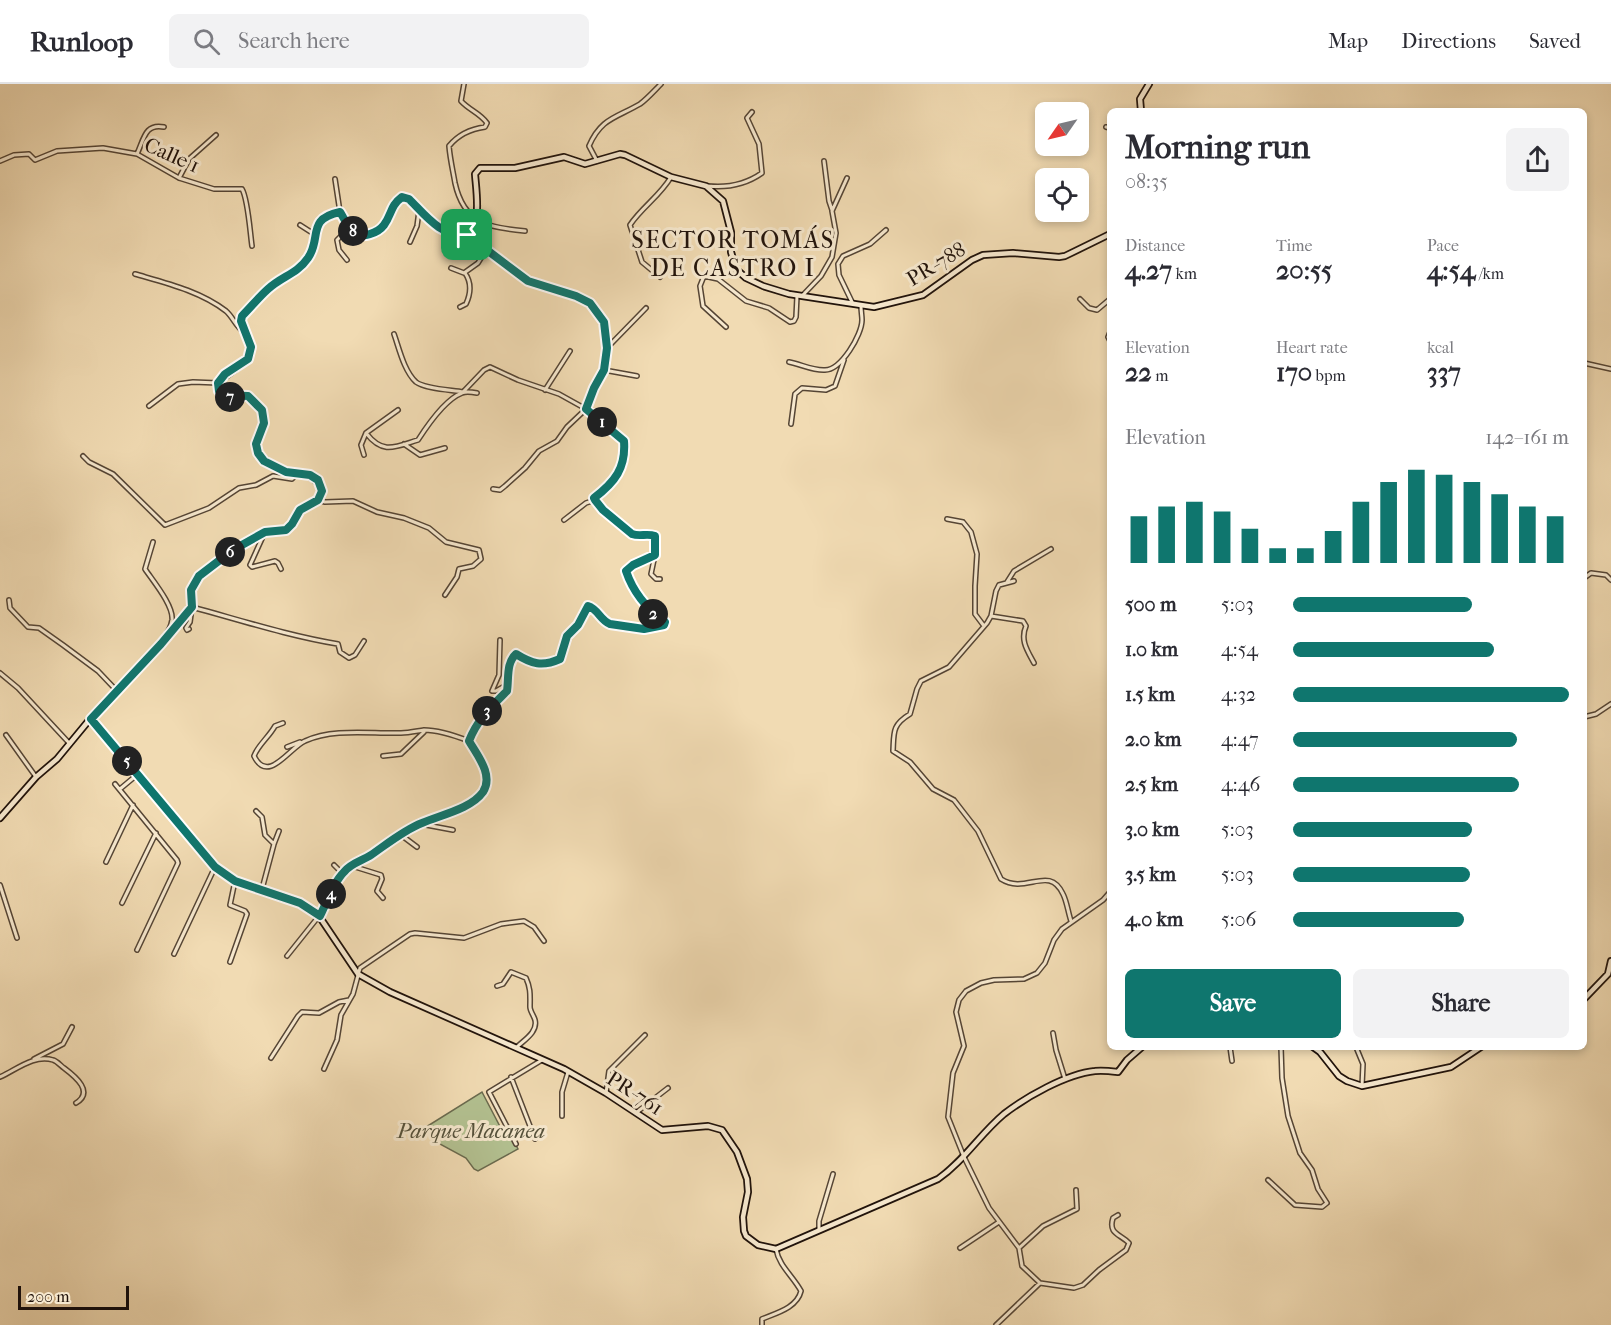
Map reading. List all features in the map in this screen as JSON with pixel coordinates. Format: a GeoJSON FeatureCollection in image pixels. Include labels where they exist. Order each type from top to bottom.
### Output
{"type":"FeatureCollection","features":[{"type":"Feature","properties":{"kind":"street"},"geometry":{"type":"LineString","coordinates":[[464,84],[461,101],[465,106],[481,115],[487,123],[485,127],[473,129],[455,139],[449,146],[459,200],[467,212],[495,228],[525,231]]}},
{"type":"Feature","properties":{"kind":"street"},"geometry":{"type":"LineString","coordinates":[[598,161],[589,146],[595,131],[606,122],[642,103],[660,84]]}},
{"type":"Feature","properties":{"kind":"street"},"geometry":{"type":"LineString","coordinates":[[1141,108],[1140,99],[1149,84]]}},
{"type":"Feature","properties":{"kind":"street"},"geometry":{"type":"LineString","coordinates":[[347,260],[339,250],[337,240],[341,236],[354,232],[364,235],[378,231],[386,223],[393,203],[402,197],[409,199],[441,230],[457,236],[467,235],[474,229],[476,219],[475,174],[480,168],[515,168],[564,157],[585,165],[624,154],[671,177],[706,186],[728,188],[756,178],[762,173],[759,144],[747,118],[752,112]]}},
{"type":"Feature","properties":{"kind":"street"},"geometry":{"type":"LineString","coordinates":[[137,154],[150,128],[155,125],[164,127]]}},
{"type":"Feature","properties":{"kind":"street"},"geometry":{"type":"LineString","coordinates":[[179,178],[189,159],[216,135]]}},
{"type":"Feature","properties":{"kind":"street","name":"Calle 1"},"geometry":{"type":"LineString","coordinates":[[0,161],[15,155],[29,154],[35,160],[57,151],[103,148],[137,154],[179,178],[214,189],[242,189],[246,196],[245,204],[252,246]]}},
{"type":"Feature","properties":{"kind":"street"},"geometry":{"type":"LineString","coordinates":[[726,327],[703,306],[700,286],[704,276],[718,279],[746,301],[769,308],[790,322],[796,317],[800,296],[821,276],[832,257],[836,233],[824,162]]}},
{"type":"Feature","properties":{"kind":"street"},"geometry":{"type":"LineString","coordinates":[[660,277],[642,262],[630,225],[637,214],[665,187],[671,177]]}},
{"type":"Feature","properties":{"kind":"street"},"geometry":{"type":"LineString","coordinates":[[832,211],[847,178]]}},
{"type":"Feature","properties":{"kind":"street"},"geometry":{"type":"LineString","coordinates":[[335,179],[340,212],[354,232]]}},
{"type":"Feature","properties":{"kind":"street","name":"PR-788"},"geometry":{"type":"LineString","coordinates":[[706,186],[723,201],[731,232],[731,252],[736,268],[746,278],[762,286],[800,296],[869,308],[923,295],[972,260],[983,255],[1013,253],[1059,257],[1107,235]]}},
{"type":"Feature","properties":{"kind":"street"},"geometry":{"type":"LineString","coordinates":[[410,242],[417,226],[419,210]]}},
{"type":"Feature","properties":{"kind":"street"},"geometry":{"type":"LineString","coordinates":[[318,500],[322,491],[318,480],[310,475],[286,472],[264,461],[258,453],[256,444],[264,423],[262,410],[248,396],[222,395],[218,383],[225,374],[248,359],[251,347],[241,321],[242,316],[269,288],[298,271],[310,256],[314,234],[323,218],[340,212]]}},
{"type":"Feature","properties":{"kind":"street"},"geometry":{"type":"LineString","coordinates":[[300,225],[314,234]]}},
{"type":"Feature","properties":{"kind":"street"},"geometry":{"type":"LineString","coordinates":[[853,304],[839,275],[838,264],[843,256],[870,244],[886,231]]}},
{"type":"Feature","properties":{"kind":"street"},"geometry":{"type":"LineString","coordinates":[[467,235],[528,281],[576,296],[590,303],[604,322],[607,348],[604,370],[586,409],[567,427],[557,441],[539,452],[505,486],[500,490],[493,489]]}},
{"type":"Feature","properties":{"kind":"street"},"geometry":{"type":"LineString","coordinates":[[464,273],[478,263],[486,250]]}},
{"type":"Feature","properties":{"kind":"street"},"geometry":{"type":"LineString","coordinates":[[452,268],[464,273],[470,280],[470,295],[466,304],[460,307]]}},
{"type":"Feature","properties":{"kind":"street"},"geometry":{"type":"LineString","coordinates":[[135,274],[169,283],[211,301],[228,313],[238,328],[246,332]]}},
{"type":"Feature","properties":{"kind":"street"},"geometry":{"type":"LineString","coordinates":[[1080,299],[1089,308],[1097,310],[1107,302]]}},
{"type":"Feature","properties":{"kind":"street"},"geometry":{"type":"LineString","coordinates":[[789,362],[824,371],[833,369],[844,358],[860,333],[861,306]]}},
{"type":"Feature","properties":{"kind":"street"},"geometry":{"type":"LineString","coordinates":[[607,348],[646,308]]}},
{"type":"Feature","properties":{"kind":"street"},"geometry":{"type":"LineString","coordinates":[[394,334],[409,371],[417,383],[433,388],[477,393]]}},
{"type":"Feature","properties":{"kind":"street"},"geometry":{"type":"LineString","coordinates":[[545,390],[570,351]]}},
{"type":"Feature","properties":{"kind":"street"},"geometry":{"type":"LineString","coordinates":[[791,424],[795,394],[802,388],[826,390],[835,386],[844,358]]}},
{"type":"Feature","properties":{"kind":"street"},"geometry":{"type":"LineString","coordinates":[[1587,364],[1611,369]]}},
{"type":"Feature","properties":{"kind":"street"},"geometry":{"type":"LineString","coordinates":[[366,433],[374,443],[388,448],[418,440],[433,418],[489,367],[559,394],[586,409],[624,441],[624,459],[620,473],[611,485],[594,498],[595,500],[586,503],[564,520]]}},
{"type":"Feature","properties":{"kind":"street"},"geometry":{"type":"LineString","coordinates":[[604,370],[637,376]]}},
{"type":"Feature","properties":{"kind":"street"},"geometry":{"type":"LineString","coordinates":[[148,406],[178,384],[218,383]]}},
{"type":"Feature","properties":{"kind":"street"},"geometry":{"type":"LineString","coordinates":[[364,455],[361,445],[366,433],[398,410]]}},
{"type":"Feature","properties":{"kind":"street"},"geometry":{"type":"LineString","coordinates":[[404,444],[420,455],[445,448]]}},
{"type":"Feature","properties":{"kind":"street"},"geometry":{"type":"LineString","coordinates":[[83,456],[89,462],[113,474],[165,525],[209,508],[239,488],[256,485],[273,476],[292,479],[297,474]]}},
{"type":"Feature","properties":{"kind":"street"},"geometry":{"type":"LineString","coordinates":[[189,629],[186,628],[190,622],[192,607],[191,590],[199,576],[233,550],[265,532],[286,530],[300,510],[318,500],[353,501],[377,512],[404,518],[429,528],[446,542],[479,550],[481,559],[473,566],[459,569],[457,577],[445,595]]}},
{"type":"Feature","properties":{"kind":"street"},"geometry":{"type":"LineString","coordinates":[[595,500],[603,510],[632,534],[655,536],[655,555],[651,574],[656,579],[660,579]]}},
{"type":"Feature","properties":{"kind":"street"},"geometry":{"type":"LineString","coordinates":[[947,519],[963,522],[970,532],[977,554],[975,614],[984,626]]}},
{"type":"Feature","properties":{"kind":"street"},"geometry":{"type":"LineString","coordinates":[[265,532],[250,565],[256,567],[275,561],[281,569]]}},
{"type":"Feature","properties":{"kind":"street"},"geometry":{"type":"LineString","coordinates":[[153,542],[145,569],[167,602],[173,617],[161,644]]}},
{"type":"Feature","properties":{"kind":"street"},"geometry":{"type":"LineString","coordinates":[[1007,582],[1014,570],[1051,549]]}},
{"type":"Feature","properties":{"kind":"street"},"geometry":{"type":"LineString","coordinates":[[469,741],[475,726],[489,708],[507,691],[509,664],[516,654],[528,662],[538,664],[548,664],[560,659],[567,636],[578,625],[588,606],[594,607],[605,622],[610,624],[644,629],[664,625],[665,622],[652,613],[639,597],[626,571],[633,565],[655,555]]}},
{"type":"Feature","properties":{"kind":"street"},"geometry":{"type":"LineString","coordinates":[[1587,576],[1591,573],[1605,575],[1611,580]]}},
{"type":"Feature","properties":{"kind":"street"},"geometry":{"type":"LineString","coordinates":[[1014,581],[999,585],[991,616],[949,667],[921,681],[916,689],[910,714],[899,721],[895,729],[893,751],[910,762],[933,789],[954,800],[978,831],[1001,879],[1021,886],[1043,879],[1055,883],[1062,892],[1071,921]]}},
{"type":"Feature","properties":{"kind":"street"},"geometry":{"type":"LineString","coordinates":[[9,600],[10,608],[28,627],[39,628],[63,645],[98,671],[117,691]]}},
{"type":"Feature","properties":{"kind":"street"},"geometry":{"type":"LineString","coordinates":[[192,607],[311,640],[338,644],[340,652],[349,658],[355,655],[364,641]]}},
{"type":"Feature","properties":{"kind":"street"},"geometry":{"type":"LineString","coordinates":[[0,818],[36,777],[57,759],[192,607]]}},
{"type":"Feature","properties":{"kind":"street"},"geometry":{"type":"LineString","coordinates":[[991,616],[1023,621],[1026,626],[1022,635],[1023,640],[1034,663]]}},
{"type":"Feature","properties":{"kind":"street"},"geometry":{"type":"LineString","coordinates":[[500,640],[499,675],[492,691],[508,684]]}},
{"type":"Feature","properties":{"kind":"street"},"geometry":{"type":"LineString","coordinates":[[0,673],[18,688],[70,744]]}},
{"type":"Feature","properties":{"kind":"street"},"geometry":{"type":"LineString","coordinates":[[1587,716],[1596,714],[1611,704]]}},
{"type":"Feature","properties":{"kind":"street","name":"PR-761"},"geometry":{"type":"LineString","coordinates":[[91,719],[215,867],[235,881],[300,903],[320,916],[358,974],[390,992],[517,1047],[568,1072],[606,1093],[662,1130],[708,1126],[722,1130],[737,1152],[747,1179],[748,1192],[743,1217],[746,1236],[758,1245],[776,1249]]}},
{"type":"Feature","properties":{"kind":"street"},"geometry":{"type":"LineString","coordinates":[[283,723],[275,726],[270,736],[255,751],[254,756],[257,763],[265,766],[275,765],[303,741]]}},
{"type":"Feature","properties":{"kind":"street"},"geometry":{"type":"LineString","coordinates":[[383,756],[401,754],[425,730]]}},
{"type":"Feature","properties":{"kind":"street"},"geometry":{"type":"LineString","coordinates":[[287,747],[303,741],[345,733],[404,733],[425,730],[454,735],[469,741],[484,766],[486,781],[483,791],[457,810],[419,824],[368,857],[351,865],[342,873],[320,916],[287,956]]}},
{"type":"Feature","properties":{"kind":"street"},"geometry":{"type":"LineString","coordinates":[[6,735],[36,777]]}},
{"type":"Feature","properties":{"kind":"street"},"geometry":{"type":"LineString","coordinates":[[120,789],[138,774]]}},
{"type":"Feature","properties":{"kind":"street"},"geometry":{"type":"LineString","coordinates":[[115,784],[178,863],[137,950]]}},
{"type":"Feature","properties":{"kind":"street"},"geometry":{"type":"LineString","coordinates":[[106,862],[133,805]]}},
{"type":"Feature","properties":{"kind":"street"},"geometry":{"type":"LineString","coordinates":[[256,812],[261,817],[265,835],[273,844]]}},
{"type":"Feature","properties":{"kind":"street"},"geometry":{"type":"LineString","coordinates":[[419,824],[453,830]]}},
{"type":"Feature","properties":{"kind":"street"},"geometry":{"type":"LineString","coordinates":[[262,889],[273,844],[279,831]]}},
{"type":"Feature","properties":{"kind":"street"},"geometry":{"type":"LineString","coordinates":[[122,903],[156,833]]}},
{"type":"Feature","properties":{"kind":"street"},"geometry":{"type":"LineString","coordinates":[[401,835],[417,847]]}},
{"type":"Feature","properties":{"kind":"street"},"geometry":{"type":"LineString","coordinates":[[334,865],[342,873]]}},
{"type":"Feature","properties":{"kind":"street"},"geometry":{"type":"LineString","coordinates":[[351,865],[381,875],[382,879],[377,891],[382,898]]}},
{"type":"Feature","properties":{"kind":"street"},"geometry":{"type":"LineString","coordinates":[[174,954],[215,867]]}},
{"type":"Feature","properties":{"kind":"street"},"geometry":{"type":"LineString","coordinates":[[230,962],[247,914],[230,905],[235,881]]}},
{"type":"Feature","properties":{"kind":"street"},"geometry":{"type":"LineString","coordinates":[[0,885],[17,938]]}},
{"type":"Feature","properties":{"kind":"street"},"geometry":{"type":"LineString","coordinates":[[1107,895],[1071,921],[1054,940],[1045,963],[1036,973],[1024,980],[994,980],[981,983],[966,991],[959,1000],[956,1012],[964,1046],[953,1073],[948,1117],[989,1209],[1019,1248],[1022,1266],[1040,1284],[1074,1288],[1083,1286],[1099,1269],[1126,1250],[1129,1243],[1114,1234],[1112,1229],[1113,1218],[1118,1215]]}},
{"type":"Feature","properties":{"kind":"street"},"geometry":{"type":"LineString","coordinates":[[324,1069],[337,1040],[341,1015],[353,994],[360,968],[410,934],[464,938],[501,924],[524,921],[534,927],[544,941]]}},
{"type":"Feature","properties":{"kind":"street"},"geometry":{"type":"LineString","coordinates":[[1587,996],[1608,974],[1611,962]]}},
{"type":"Feature","properties":{"kind":"street"},"geometry":{"type":"LineString","coordinates":[[497,986],[503,984],[512,972],[526,978],[529,985],[532,998],[530,1008],[535,1017],[536,1026],[517,1047]]}},
{"type":"Feature","properties":{"kind":"street"},"geometry":{"type":"LineString","coordinates":[[271,1058],[302,1012],[319,1013],[339,1002],[349,1000]]}},
{"type":"Feature","properties":{"kind":"street"},"geometry":{"type":"LineString","coordinates":[[0,1077],[63,1044],[72,1027]]}},
{"type":"Feature","properties":{"kind":"street"},"geometry":{"type":"LineString","coordinates":[[1053,1033],[1065,1079]]}},
{"type":"Feature","properties":{"kind":"street"},"geometry":{"type":"LineString","coordinates":[[606,1093],[609,1071],[645,1035]]}},
{"type":"Feature","properties":{"kind":"street"},"geometry":{"type":"LineString","coordinates":[[762,1325],[762,1319],[791,1305],[799,1299],[801,1292],[795,1280],[778,1260],[776,1249],[938,1179],[951,1171],[1004,1115],[1065,1079],[1094,1071],[1118,1072],[1139,1050]]}},
{"type":"Feature","properties":{"kind":"street"},"geometry":{"type":"LineString","coordinates":[[1230,1050],[1232,1061]]}},
{"type":"Feature","properties":{"kind":"street"},"geometry":{"type":"LineString","coordinates":[[1268,1180],[1295,1205],[1322,1207],[1327,1203],[1318,1189],[1312,1170],[1300,1153],[1288,1116],[1282,1078],[1281,1050]]}},
{"type":"Feature","properties":{"kind":"street"},"geometry":{"type":"LineString","coordinates":[[1317,1050],[1339,1076],[1362,1086],[1450,1068],[1477,1050]]}},
{"type":"Feature","properties":{"kind":"street"},"geometry":{"type":"LineString","coordinates":[[1357,1050],[1363,1064],[1362,1086]]}},
{"type":"Feature","properties":{"kind":"street"},"geometry":{"type":"LineString","coordinates":[[32,1060],[53,1060],[75,1076],[85,1094],[82,1100],[76,1103]]}},
{"type":"Feature","properties":{"kind":"street"},"geometry":{"type":"LineString","coordinates":[[516,1144],[489,1092],[543,1060]]}},
{"type":"Feature","properties":{"kind":"street"},"geometry":{"type":"LineString","coordinates":[[562,1116],[562,1092],[568,1072]]}},
{"type":"Feature","properties":{"kind":"street"},"geometry":{"type":"LineString","coordinates":[[512,1077],[535,1139]]}},
{"type":"Feature","properties":{"kind":"street"},"geometry":{"type":"LineString","coordinates":[[635,1113],[668,1088]]}},
{"type":"Feature","properties":{"kind":"street"},"geometry":{"type":"LineString","coordinates":[[819,1230],[819,1221],[833,1174]]}},
{"type":"Feature","properties":{"kind":"street"},"geometry":{"type":"LineString","coordinates":[[1019,1248],[1043,1226],[1077,1209],[1076,1190]]}},
{"type":"Feature","properties":{"kind":"street"},"geometry":{"type":"LineString","coordinates":[[960,1248],[999,1222]]}},
{"type":"Feature","properties":{"kind":"street"},"geometry":{"type":"LineString","coordinates":[[996,1325],[1040,1284]]}},
{"type":"Feature","properties":{"kind":"green space","name":"Parque Macanea"},"geometry":{"type":"Polygon","coordinates":[[[482,1092],[505,1136],[510,1134],[518,1149],[478,1171],[466,1158],[438,1143],[426,1127],[482,1092]]]}},
{"type":"Feature","properties":{"kind":"district","name":"SECTOR TOMÁS DE CASTRO I"},"geometry":{"type":"Point","coordinates":[733,254]}},
{"type":"Feature","properties":{"kind":"route"},"geometry":{"type":"LineString","coordinates":[[402,197],[409,199],[441,230],[457,236],[467,235],[528,281],[576,296],[590,303],[604,322],[607,348],[604,370],[586,409],[624,441],[624,459],[620,473],[611,485],[594,498],[603,510],[632,534],[655,536],[657,546],[655,555],[633,565],[626,571],[639,597],[652,613],[665,622],[664,625],[644,629],[610,624],[605,622],[594,607],[588,606],[578,625],[567,636],[560,659],[548,664],[538,664],[528,662],[516,654],[513,656],[509,664],[507,691],[489,708],[475,726],[469,741],[484,766],[486,781],[483,791],[457,810],[419,824],[368,857],[351,865],[342,873],[320,916],[300,903],[235,881],[215,867],[91,719],[192,607],[191,590],[199,576],[233,550],[265,532],[286,530],[300,510],[318,500],[322,491],[318,480],[310,475],[286,472],[264,461],[258,453],[256,444],[264,423],[262,410],[248,396],[229,397],[222,395],[219,391],[218,383],[225,374],[248,359],[251,347],[241,321],[242,316],[269,288],[298,271],[310,256],[314,234],[323,218],[328,215],[340,212],[354,232],[364,235],[378,231],[386,223],[393,203],[402,197]]}}]}
